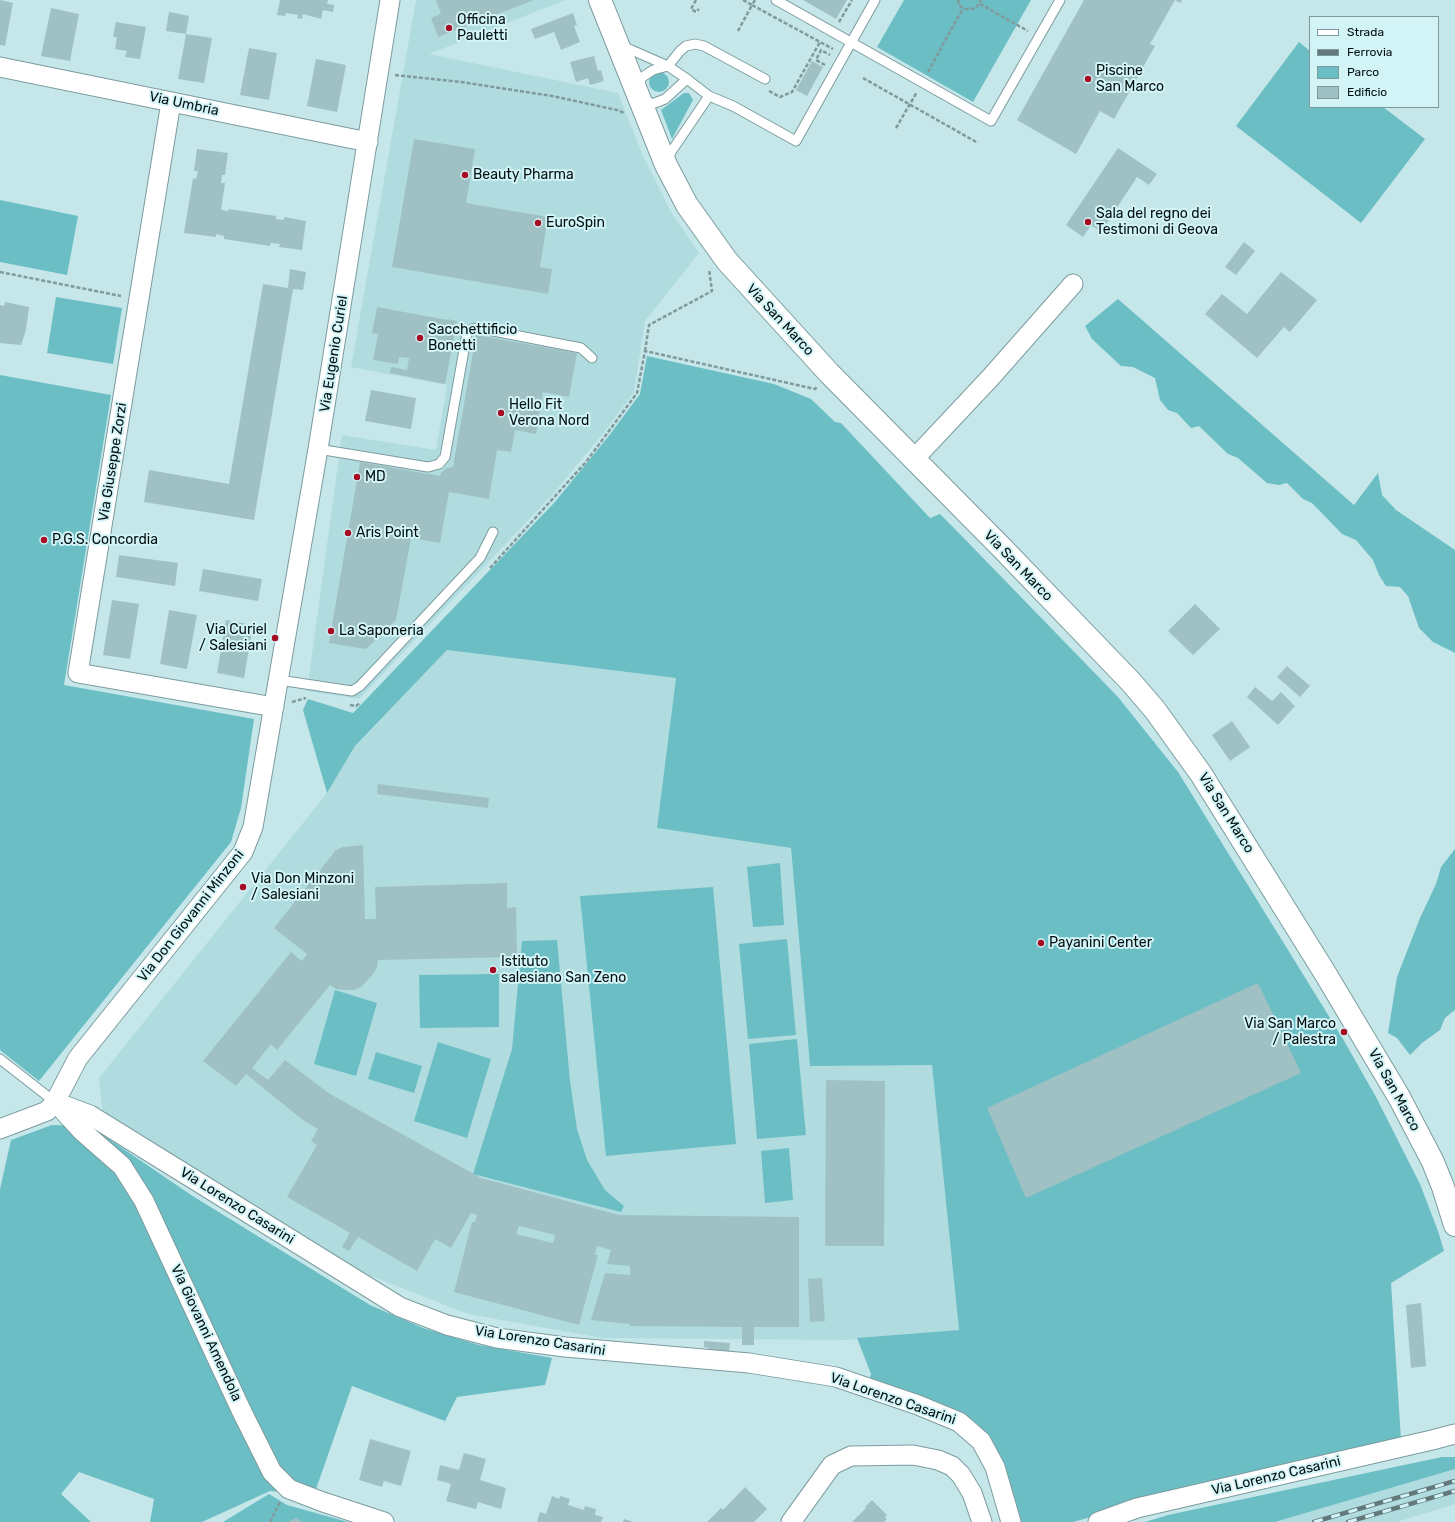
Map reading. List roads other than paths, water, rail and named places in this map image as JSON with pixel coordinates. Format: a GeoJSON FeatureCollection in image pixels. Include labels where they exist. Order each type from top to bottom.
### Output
{"type":"FeatureCollection","features":[{"type":"Feature","properties":{"kind":"main road","name":"Via San Marco"},"geometry":{"type":"LineString","coordinates":[[600,0],[666,165],[686,204],[727,261],[829,373],[1131,682],[1155,710],[1197,768],[1242,837],[1399,1098],[1432,1162],[1443,1187],[1455,1225]]}},
{"type":"Feature","properties":{"kind":"street","name":"Via Eugenio Curiel"},"geometry":{"type":"LineString","coordinates":[[274,707],[318,449],[390,0]]}},
{"type":"Feature","properties":{"kind":"street","name":"Via Umbria"},"geometry":{"type":"LineString","coordinates":[[0,67],[368,142]]}},
{"type":"Feature","properties":{"kind":"street","name":"Via Giuseppe Zorzi"},"geometry":{"type":"LineString","coordinates":[[171,102],[78,673],[274,707]]}},
{"type":"Feature","properties":{"kind":"street"},"geometry":{"type":"LineString","coordinates":[[914,459],[991,377],[1073,284]]}},
{"type":"Feature","properties":{"kind":"street","name":"Via Don Giovanni Minzoni"},"geometry":{"type":"LineString","coordinates":[[55,1102],[78,1058],[243,852],[253,827],[274,707]]}},
{"type":"Feature","properties":{"kind":"street"},"geometry":{"type":"LineString","coordinates":[[0,1129],[37,1116],[47,1110],[55,1102]]}},
{"type":"Feature","properties":{"kind":"street","name":"Via Giovanni Amendola"},"geometry":{"type":"LineString","coordinates":[[55,1102],[82,1131],[122,1166],[144,1201],[242,1412],[272,1472],[289,1489],[384,1522]]}},
{"type":"Feature","properties":{"kind":"street","name":"Via Lorenzo Casarini"},"geometry":{"type":"LineString","coordinates":[[55,1102],[90,1115],[400,1307],[447,1325],[497,1338],[565,1347],[749,1363],[836,1377],[918,1405],[959,1422],[981,1441],[995,1467],[1011,1522]]}},
{"type":"Feature","properties":{"kind":"street","name":"Via Lorenzo Casarini"},"geometry":{"type":"LineString","coordinates":[[1098,1522],[1137,1508],[1455,1434]]}},
{"type":"Feature","properties":{"kind":"street"},"geometry":{"type":"LineString","coordinates":[[791,1522],[832,1465],[851,1456],[913,1455],[938,1460],[952,1466],[972,1493],[982,1522]]}},
{"type":"Feature","properties":{"kind":"lane"},"geometry":{"type":"LineString","coordinates":[[776,0],[991,121],[1060,0]]}},
{"type":"Feature","properties":{"kind":"lane"},"geometry":{"type":"LineString","coordinates":[[617,43],[668,66],[688,79],[709,96],[733,106],[796,141],[875,0]]}},
{"type":"Feature","properties":{"kind":"lane"},"geometry":{"type":"LineString","coordinates":[[688,79],[665,99],[652,104],[638,94],[641,78],[653,70],[668,66],[686,46],[695,44],[704,46],[765,79]]}},
{"type":"Feature","properties":{"kind":"lane"},"geometry":{"type":"LineString","coordinates":[[666,165],[671,152],[709,96]]}},
{"type":"Feature","properties":{"kind":"lane"},"geometry":{"type":"LineString","coordinates":[[318,449],[428,467],[440,464],[445,457],[467,333],[472,329],[478,328],[581,348],[592,358]]}},
{"type":"Feature","properties":{"kind":"lane"},"geometry":{"type":"LineString","coordinates":[[279,680],[352,691],[360,686],[480,558],[493,532]]}},
{"type":"Feature","properties":{"kind":"lane"},"geometry":{"type":"LineString","coordinates":[[0,1059],[55,1102]]}},
{"type":"Feature","properties":{"kind":"railway"},"geometry":{"type":"LineString","coordinates":[[1314,1522],[1455,1481]]}},
{"type":"Feature","properties":{"kind":"railway"},"geometry":{"type":"LineString","coordinates":[[1348,1522],[1455,1491]]}},
{"type":"Feature","properties":{"kind":"place","name":"Officina Pauletti"},"geometry":{"type":"Point","coordinates":[449,28]}},
{"type":"Feature","properties":{"kind":"place","name":"Piscine San Marco"},"geometry":{"type":"Point","coordinates":[1088,79]}},
{"type":"Feature","properties":{"kind":"place","name":"Beauty Pharma"},"geometry":{"type":"Point","coordinates":[465,175]}},
{"type":"Feature","properties":{"kind":"place","name":"Sala del regno dei Testimoni di Geova"},"geometry":{"type":"Point","coordinates":[1088,222]}},
{"type":"Feature","properties":{"kind":"place","name":"EuroSpin"},"geometry":{"type":"Point","coordinates":[538,223]}},
{"type":"Feature","properties":{"kind":"place","name":"Sacchettificio Bonetti"},"geometry":{"type":"Point","coordinates":[420,338]}},
{"type":"Feature","properties":{"kind":"place","name":"Hello Fit Verona Nord"},"geometry":{"type":"Point","coordinates":[501,413]}},
{"type":"Feature","properties":{"kind":"place","name":"MD"},"geometry":{"type":"Point","coordinates":[357,477]}},
{"type":"Feature","properties":{"kind":"place","name":"Aris Point"},"geometry":{"type":"Point","coordinates":[348,533]}},
{"type":"Feature","properties":{"kind":"place","name":"P.G.S. Concordia"},"geometry":{"type":"Point","coordinates":[44,540]}},
{"type":"Feature","properties":{"kind":"place","name":"La Saponeria"},"geometry":{"type":"Point","coordinates":[331,631]}},
{"type":"Feature","properties":{"kind":"place","name":"Via Curiel / Salesiani"},"geometry":{"type":"Point","coordinates":[275,638]}},
{"type":"Feature","properties":{"kind":"place","name":"Via Don Minzoni / Salesiani"},"geometry":{"type":"Point","coordinates":[243,887]}},
{"type":"Feature","properties":{"kind":"place","name":"Payanini Center"},"geometry":{"type":"Point","coordinates":[1041,943]}},
{"type":"Feature","properties":{"kind":"place","name":"Istituto salesiano San Zeno"},"geometry":{"type":"Point","coordinates":[493,970]}},
{"type":"Feature","properties":{"kind":"place","name":"Via San Marco / Palestra"},"geometry":{"type":"Point","coordinates":[1344,1032]}}]}
